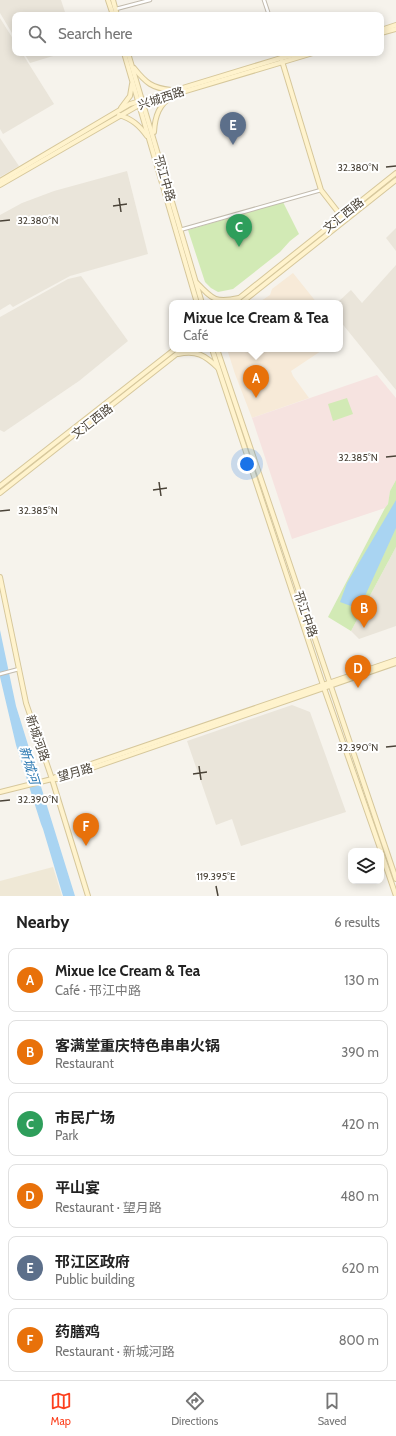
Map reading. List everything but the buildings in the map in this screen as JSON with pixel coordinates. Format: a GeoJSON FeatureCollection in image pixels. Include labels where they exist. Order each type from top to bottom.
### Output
{"type":"FeatureCollection","features":[{"type":"Feature","properties":{"kind":"main road"},"geometry":{"type":"LineString","coordinates":[[108,0],[112,12]]}},
{"type":"Feature","properties":{"kind":"main road"},"geometry":{"type":"LineString","coordinates":[[113,0],[116,12]]}},
{"type":"Feature","properties":{"kind":"main road"},"geometry":{"type":"LineString","coordinates":[[384,29],[396,25]]}},
{"type":"Feature","properties":{"kind":"main road"},"geometry":{"type":"LineString","coordinates":[[384,32],[396,29]]}},
{"type":"Feature","properties":{"kind":"main road","name":"邗江中路"},"geometry":{"type":"LineString","coordinates":[[125,56],[132,82],[141,102]]}},
{"type":"Feature","properties":{"kind":"main road","name":"邗江中路"},"geometry":{"type":"LineString","coordinates":[[129,56],[196,300]]}},
{"type":"Feature","properties":{"kind":"main road","name":"兴城西路"},"geometry":{"type":"LineString","coordinates":[[0,180],[141,102],[294,56]]}},
{"type":"Feature","properties":{"kind":"main road","name":"兴城西路"},"geometry":{"type":"LineString","coordinates":[[282,60],[300,56]]}},
{"type":"Feature","properties":{"kind":"main road"},"geometry":{"type":"LineString","coordinates":[[282,60],[321,190],[345,220]]}},
{"type":"Feature","properties":{"kind":"main road"},"geometry":{"type":"LineString","coordinates":[[132,64],[149,84],[159,88],[175,91]]}},
{"type":"Feature","properties":{"kind":"main road"},"geometry":{"type":"LineString","coordinates":[[132,82],[130,96],[119,113],[137,123],[151,137]]}},
{"type":"Feature","properties":{"kind":"main road"},"geometry":{"type":"LineString","coordinates":[[151,137],[154,120],[159,109],[175,91]]}},
{"type":"Feature","properties":{"kind":"main road","name":"兴城西路"},"geometry":{"type":"LineString","coordinates":[[0,185],[119,113]]}},
{"type":"Feature","properties":{"kind":"main road","name":"邗江中路"},"geometry":{"type":"LineString","coordinates":[[151,137],[201,300]]}},
{"type":"Feature","properties":{"kind":"main road","name":"文汇西路"},"geometry":{"type":"LineString","coordinates":[[241,300],[396,173]]}},
{"type":"Feature","properties":{"kind":"main road","name":"文汇西路"},"geometry":{"type":"LineString","coordinates":[[241,300],[396,180]]}},
{"type":"Feature","properties":{"kind":"main road"},"geometry":{"type":"LineString","coordinates":[[196,281],[216,300]]}},
{"type":"Feature","properties":{"kind":"main road"},"geometry":{"type":"LineString","coordinates":[[194,293],[194,300]]}},
{"type":"Feature","properties":{"kind":"main road","name":"文汇西路"},"geometry":{"type":"LineString","coordinates":[[0,486],[172,352]]}},
{"type":"Feature","properties":{"kind":"main road","name":"文汇西路"},"geometry":{"type":"LineString","coordinates":[[0,493],[180,352]]}},
{"type":"Feature","properties":{"kind":"main road"},"geometry":{"type":"LineString","coordinates":[[176,355],[188,352],[199,354],[210,360],[218,369]]}},
{"type":"Feature","properties":{"kind":"main road","name":"邗江中路"},"geometry":{"type":"LineString","coordinates":[[213,352],[380,848]]}},
{"type":"Feature","properties":{"kind":"main road","name":"邗江中路"},"geometry":{"type":"LineString","coordinates":[[218,352],[396,879]]}},
{"type":"Feature","properties":{"kind":"main road"},"geometry":{"type":"LineString","coordinates":[[220,352],[222,366]]}},
{"type":"Feature","properties":{"kind":"main road","name":"新城河路"},"geometry":{"type":"LineString","coordinates":[[0,577],[26,703],[52,779],[88,896]]}},
{"type":"Feature","properties":{"kind":"main road","name":"望月路"},"geometry":{"type":"LineString","coordinates":[[0,792],[52,779],[60,779],[396,660]]}},
{"type":"Feature","properties":{"kind":"main road","name":"望月路"},"geometry":{"type":"LineString","coordinates":[[329,684],[396,663]]}},
{"type":"Feature","properties":{"kind":"main road","name":"邗江中路"},"geometry":{"type":"LineString","coordinates":[[384,861],[396,896]]}},
{"type":"Feature","properties":{"kind":"street"},"geometry":{"type":"LineString","coordinates":[[116,9],[150,0]]}},
{"type":"Feature","properties":{"kind":"street"},"geometry":{"type":"LineString","coordinates":[[264,0],[268,12]]}},
{"type":"Feature","properties":{"kind":"street"},"geometry":{"type":"LineString","coordinates":[[281,56],[282,60]]}},
{"type":"Feature","properties":{"kind":"street"},"geometry":{"type":"LineString","coordinates":[[180,230],[321,190]]}},
{"type":"Feature","properties":{"kind":"street"},"geometry":{"type":"LineString","coordinates":[[0,674],[19,669]]}},
{"type":"Feature","properties":{"kind":"shaded area"},"geometry":{"type":"Polygon","coordinates":[[[0,0],[61,0],[65,12],[12,12],[12,33],[0,13],[0,0]]]}},
{"type":"Feature","properties":{"kind":"shaded area"},"geometry":{"type":"Polygon","coordinates":[[[0,18],[12,37],[12,56],[24,56],[54,104],[3,134],[0,129],[0,18]]]}},
{"type":"Feature","properties":{"kind":"shaded area"},"geometry":{"type":"Polygon","coordinates":[[[26,56],[53,56],[30,63],[26,56]]]}},
{"type":"Feature","properties":{"kind":"shaded area"},"geometry":{"type":"Polygon","coordinates":[[[0,138],[19,166],[0,177],[0,138]]]}},
{"type":"Feature","properties":{"kind":"shaded area"},"geometry":{"type":"Polygon","coordinates":[[[127,171],[148,254],[70,276],[13,307],[10,304],[0,310],[0,215],[22,203],[54,191],[127,171]]]}},
{"type":"Feature","properties":{"kind":"shaded area"},"geometry":{"type":"Polygon","coordinates":[[[396,228],[396,251],[386,238],[396,228]]]}},
{"type":"Feature","properties":{"kind":"shaded area"},"geometry":{"type":"Polygon","coordinates":[[[396,265],[396,390],[343,325],[343,300],[340,300],[351,290],[362,303],[396,265]]]}},
{"type":"Feature","properties":{"kind":"shaded area"},"geometry":{"type":"Polygon","coordinates":[[[293,273],[315,300],[262,300],[270,295],[272,289],[293,273]]]}},
{"type":"Feature","properties":{"kind":"shaded area"},"geometry":{"type":"Polygon","coordinates":[[[81,276],[128,341],[79,381],[4,432],[0,430],[0,317],[68,279],[81,276]]]}},
{"type":"Feature","properties":{"kind":"shaded area"},"geometry":{"type":"Polygon","coordinates":[[[228,352],[320,352],[291,371],[309,398],[252,418],[228,352]]]}},
{"type":"Feature","properties":{"kind":"shaded area"},"geometry":{"type":"Polygon","coordinates":[[[377,375],[396,398],[396,480],[390,491],[388,504],[385,508],[292,539],[252,418],[377,375]]]}},
{"type":"Feature","properties":{"kind":"shaded area"},"geometry":{"type":"Polygon","coordinates":[[[396,547],[396,626],[359,639],[351,631],[396,547]]]}},
{"type":"Feature","properties":{"kind":"shaded area"},"geometry":{"type":"Polygon","coordinates":[[[292,705],[310,712],[346,812],[241,846],[232,819],[216,825],[187,741],[292,705]]]}},
{"type":"Feature","properties":{"kind":"shaded area"},"geometry":{"type":"Polygon","coordinates":[[[53,867],[62,896],[0,896],[0,881],[53,867]]]}},
{"type":"Feature","properties":{"kind":"green space"},"geometry":{"type":"Polygon","coordinates":[[[283,202],[299,234],[280,252],[233,289],[218,292],[211,288],[205,282],[188,230],[283,202]]]}},
{"type":"Feature","properties":{"kind":"green space"},"geometry":{"type":"Polygon","coordinates":[[[347,398],[353,414],[333,421],[328,404],[347,398]]]}},
{"type":"Feature","properties":{"kind":"green space"},"geometry":{"type":"Polygon","coordinates":[[[396,480],[396,547],[351,631],[328,617],[388,504],[390,491],[396,480]]]}},
{"type":"Feature","properties":{"kind":"water"},"geometry":{"type":"Polygon","coordinates":[[[396,500],[396,528],[365,596],[351,606],[340,602],[347,583],[396,500]]]}},
{"type":"Feature","properties":{"kind":"water","name":"新城河"},"geometry":{"type":"Polygon","coordinates":[[[0,630],[16,706],[75,896],[63,896],[16,745],[0,677],[0,630]]]}},
{"type":"Feature","properties":{"kind":"place","name":"邗江区政府"},"geometry":{"type":"Point","coordinates":[233,145]}},
{"type":"Feature","properties":{"kind":"place","name":"市民广场"},"geometry":{"type":"Point","coordinates":[239,247]}},
{"type":"Feature","properties":{"kind":"place","name":"Mixue Ice Cream & Tea"},"geometry":{"type":"Point","coordinates":[256,398]}},
{"type":"Feature","properties":{"kind":"place","name":"客满堂重庆特色串串火锅"},"geometry":{"type":"Point","coordinates":[364,628]}},
{"type":"Feature","properties":{"kind":"place","name":"平山宴"},"geometry":{"type":"Point","coordinates":[358,688]}},
{"type":"Feature","properties":{"kind":"place","name":"药膳鸡"},"geometry":{"type":"Point","coordinates":[86,846]}}]}
